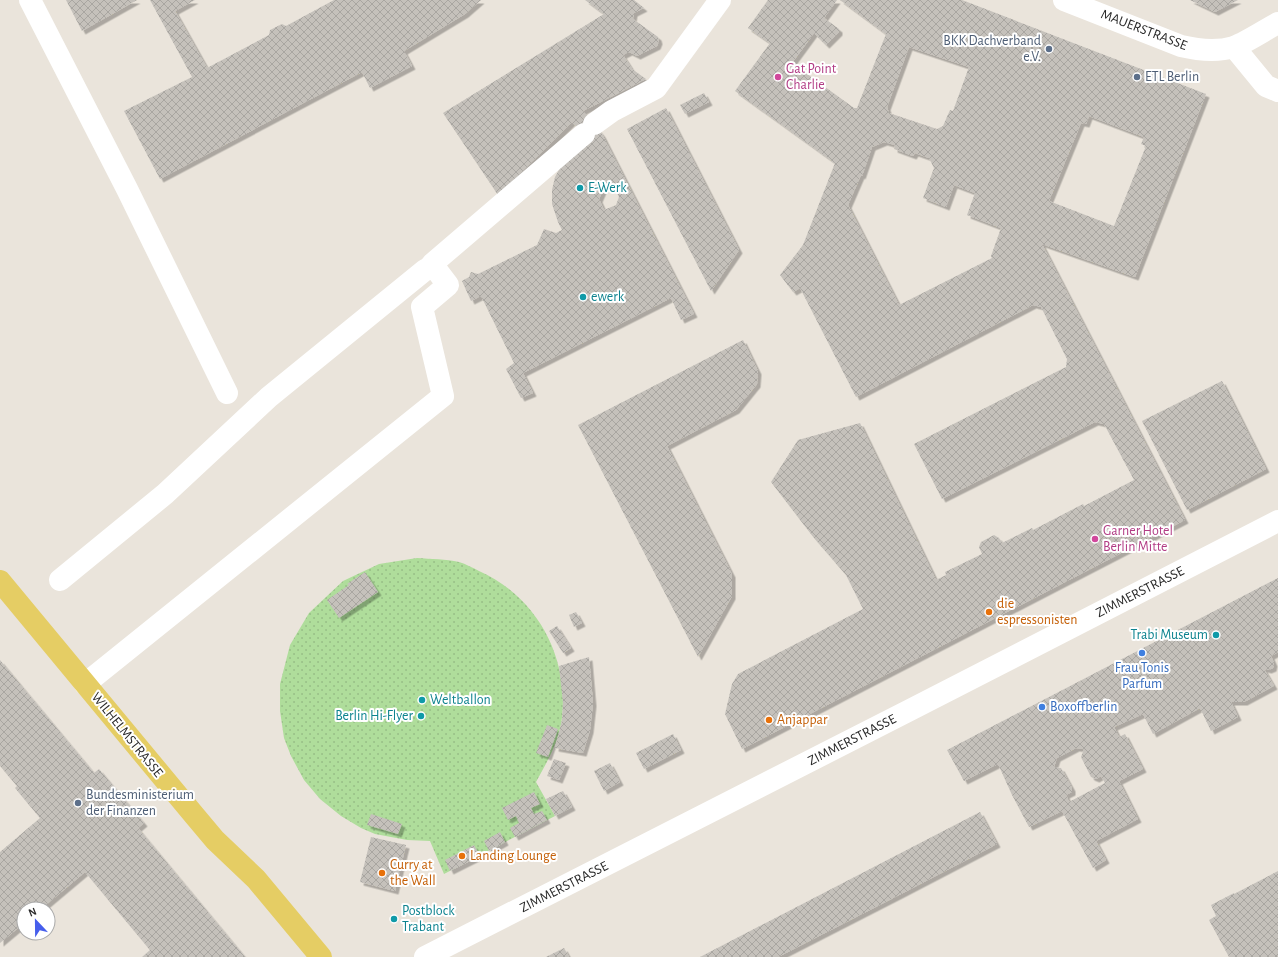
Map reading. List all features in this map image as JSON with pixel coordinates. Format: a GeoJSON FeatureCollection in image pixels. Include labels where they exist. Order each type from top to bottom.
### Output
{"type":"FeatureCollection","features":[{"type":"Feature","properties":{"kind":"main road","name":"WILHELMSTRASSE"},"geometry":{"type":"LineString","coordinates":[[0,581],[198,820],[256,879],[321,957]]}},
{"type":"Feature","properties":{"kind":"street"},"geometry":{"type":"LineString","coordinates":[[30,0],[228,393]]}},
{"type":"Feature","properties":{"kind":"street"},"geometry":{"type":"LineString","coordinates":[[85,684],[443,396],[422,306],[448,285],[432,264],[589,129],[612,111],[656,88],[720,0]]}},
{"type":"Feature","properties":{"kind":"street","name":"MAUERSTRASSE"},"geometry":{"type":"LineString","coordinates":[[1064,0],[1182,46],[1208,50],[1234,47]]}},
{"type":"Feature","properties":{"kind":"street"},"geometry":{"type":"LineString","coordinates":[[1278,23],[1234,47],[1266,86],[1278,91]]}},
{"type":"Feature","properties":{"kind":"street"},"geometry":{"type":"LineString","coordinates":[[60,580],[165,494],[269,396],[425,270]]}},
{"type":"Feature","properties":{"kind":"street","name":"ZIMMERSTRASSE"},"geometry":{"type":"LineString","coordinates":[[426,957],[1278,521]]}},
{"type":"Feature","properties":{"kind":"green space","name":"Berlin Hi-Flyer"},"geometry":{"type":"Polygon","coordinates":[[[417,558],[462,563],[499,582],[517,596],[532,612],[554,651],[560,672],[563,695],[562,718],[558,735],[552,752],[536,782],[555,816],[444,874],[430,841],[407,840],[375,834],[361,828],[341,816],[320,799],[304,780],[291,756],[284,738],[280,711],[280,684],[290,645],[309,613],[343,581],[379,564],[417,558]]]}},
{"type":"Feature","properties":{"kind":"building"},"geometry":{"type":"Polygon","coordinates":[[[66,0],[137,0],[82,31],[66,0]]]}},
{"type":"Feature","properties":{"kind":"building"},"geometry":{"type":"Polygon","coordinates":[[[150,0],[195,0],[175,11],[207,68],[269,35],[270,30],[282,24],[286,26],[334,0],[481,0],[465,14],[404,51],[412,66],[370,88],[362,72],[160,179],[124,111],[192,77],[150,0]]]}},
{"type":"Feature","properties":{"kind":"building"},"geometry":{"type":"Polygon","coordinates":[[[585,0],[634,0],[644,8],[634,13],[633,19],[658,37],[659,41],[657,46],[637,56],[629,52],[623,55],[632,69],[646,79],[583,111],[602,134],[694,314],[681,320],[671,298],[523,373],[533,393],[521,398],[506,369],[514,363],[481,296],[471,301],[462,281],[469,277],[471,272],[478,274],[537,245],[544,229],[556,233],[562,230],[552,204],[552,190],[555,177],[561,166],[591,142],[572,122],[498,195],[443,113],[604,14],[585,0]],[[613,185],[603,190],[599,199],[604,210],[616,205],[619,197],[613,185]]]}},
{"type":"Feature","properties":{"kind":"building"},"geometry":{"type":"Polygon","coordinates":[[[768,0],[837,0],[824,18],[839,29],[839,32],[826,45],[814,33],[792,63],[854,108],[857,108],[886,34],[840,0],[962,0],[1206,94],[1135,277],[1042,244],[1185,520],[742,749],[725,714],[732,684],[738,674],[863,609],[846,575],[814,538],[771,482],[798,440],[860,423],[936,580],[946,575],[945,572],[982,554],[979,547],[981,542],[994,535],[999,538],[1002,543],[1032,528],[1033,530],[1083,504],[1084,506],[1134,480],[1104,424],[1095,422],[942,499],[914,444],[1066,367],[1067,359],[1041,307],[1033,305],[856,397],[800,288],[793,292],[780,275],[803,245],[835,163],[735,91],[770,43],[748,28],[768,0]],[[909,47],[887,107],[889,113],[937,129],[943,126],[950,110],[953,111],[969,67],[909,47]],[[1089,116],[1086,124],[1081,123],[1049,201],[1114,226],[1146,146],[1141,144],[1144,137],[1089,116]],[[884,142],[872,147],[862,176],[861,175],[848,205],[899,305],[992,258],[991,256],[1001,228],[967,215],[975,193],[954,185],[946,207],[923,198],[934,168],[929,158],[915,153],[913,156],[894,149],[895,145],[884,142]]]}},
{"type":"Feature","properties":{"kind":"building"},"geometry":{"type":"Polygon","coordinates":[[[1190,0],[1238,0],[1215,12],[1190,0]]]}},
{"type":"Feature","properties":{"kind":"building"},"geometry":{"type":"Polygon","coordinates":[[[704,93],[709,102],[685,114],[680,105],[704,93]]]}},
{"type":"Feature","properties":{"kind":"building"},"geometry":{"type":"Polygon","coordinates":[[[666,108],[739,250],[711,291],[627,129],[666,108]]]}},
{"type":"Feature","properties":{"kind":"building"},"geometry":{"type":"Polygon","coordinates":[[[743,340],[758,371],[757,384],[736,410],[667,446],[732,574],[732,596],[698,657],[578,425],[743,340]]]}},
{"type":"Feature","properties":{"kind":"building"},"geometry":{"type":"Polygon","coordinates":[[[1222,381],[1266,469],[1187,510],[1142,421],[1222,381]]]}},
{"type":"Feature","properties":{"kind":"building"},"geometry":{"type":"Polygon","coordinates":[[[365,572],[378,592],[339,618],[327,600],[365,572]]]}},
{"type":"Feature","properties":{"kind":"building"},"geometry":{"type":"Polygon","coordinates":[[[1278,578],[1278,652],[1271,656],[1274,663],[1273,668],[1268,670],[1264,669],[1274,686],[1244,702],[1231,702],[1238,717],[1211,731],[1200,708],[1153,734],[1143,714],[1114,727],[1119,737],[1125,734],[1143,769],[1119,781],[1138,819],[1096,841],[1106,860],[1093,868],[1062,811],[1029,827],[998,764],[964,781],[947,750],[1278,578]],[[1076,748],[1057,758],[1054,767],[1061,768],[1072,788],[1072,792],[1066,795],[1069,802],[1105,783],[1101,776],[1096,779],[1091,777],[1081,757],[1084,749],[1076,748]]]}},
{"type":"Feature","properties":{"kind":"building"},"geometry":{"type":"Polygon","coordinates":[[[576,612],[582,623],[574,627],[569,615],[576,612]]]}},
{"type":"Feature","properties":{"kind":"building"},"geometry":{"type":"Polygon","coordinates":[[[557,626],[571,648],[563,653],[549,631],[557,626]]]}},
{"type":"Feature","properties":{"kind":"building"},"geometry":{"type":"Polygon","coordinates":[[[589,657],[593,703],[590,730],[583,753],[555,748],[562,720],[563,703],[559,666],[589,657]]]}},
{"type":"Feature","properties":{"kind":"building","name":"Bundesministerium der Finanzen"},"geometry":{"type":"Polygon","coordinates":[[[0,660],[94,773],[99,769],[144,823],[138,828],[245,957],[142,957],[150,950],[85,872],[51,901],[16,901],[16,930],[0,943],[0,852],[40,818],[15,788],[17,786],[0,766],[0,660]]]}},
{"type":"Feature","properties":{"kind":"building"},"geometry":{"type":"Polygon","coordinates":[[[547,725],[558,729],[548,757],[536,753],[547,725]]]}},
{"type":"Feature","properties":{"kind":"building"},"geometry":{"type":"Polygon","coordinates":[[[673,734],[681,750],[644,769],[636,753],[673,734]]]}},
{"type":"Feature","properties":{"kind":"building"},"geometry":{"type":"Polygon","coordinates":[[[554,759],[566,763],[559,780],[547,776],[554,759]]]}},
{"type":"Feature","properties":{"kind":"building"},"geometry":{"type":"Polygon","coordinates":[[[610,763],[620,782],[604,791],[594,771],[610,763]]]}},
{"type":"Feature","properties":{"kind":"building"},"geometry":{"type":"Polygon","coordinates":[[[563,791],[572,807],[555,816],[546,799],[563,791]]]}},
{"type":"Feature","properties":{"kind":"building"},"geometry":{"type":"Polygon","coordinates":[[[534,792],[540,804],[531,808],[534,814],[542,811],[547,820],[515,837],[510,828],[519,823],[516,816],[508,820],[502,808],[534,792]]]}},
{"type":"Feature","properties":{"kind":"building"},"geometry":{"type":"Polygon","coordinates":[[[980,812],[997,844],[901,894],[778,957],[700,957],[980,812]]]}},
{"type":"Feature","properties":{"kind":"building"},"geometry":{"type":"Polygon","coordinates":[[[371,814],[402,824],[398,834],[367,825],[371,814]]]}},
{"type":"Feature","properties":{"kind":"building"},"geometry":{"type":"Polygon","coordinates":[[[500,832],[505,842],[489,851],[484,841],[500,832]]]}},
{"type":"Feature","properties":{"kind":"building"},"geometry":{"type":"Polygon","coordinates":[[[371,837],[406,845],[395,891],[360,882],[371,837]]]}},
{"type":"Feature","properties":{"kind":"building"},"geometry":{"type":"Polygon","coordinates":[[[474,845],[480,856],[450,871],[445,860],[474,845]]]}},
{"type":"Feature","properties":{"kind":"building"},"geometry":{"type":"Polygon","coordinates":[[[1278,871],[1278,957],[1229,957],[1209,920],[1216,916],[1211,905],[1278,871]]]}},
{"type":"Feature","properties":{"kind":"building"},"geometry":{"type":"Polygon","coordinates":[[[564,948],[569,957],[546,957],[564,948]]]}},
{"type":"Feature","properties":{"kind":"place","name":"BKK Dachverband e.V."},"geometry":{"type":"Point","coordinates":[1049,49]}},
{"type":"Feature","properties":{"kind":"place","name":"Gat Point Charlie"},"geometry":{"type":"Point","coordinates":[778,77]}},
{"type":"Feature","properties":{"kind":"place","name":"ETL Berlin"},"geometry":{"type":"Point","coordinates":[1137,77]}},
{"type":"Feature","properties":{"kind":"place","name":"E-Werk"},"geometry":{"type":"Point","coordinates":[580,188]}},
{"type":"Feature","properties":{"kind":"place","name":"ewerk"},"geometry":{"type":"Point","coordinates":[583,297]}},
{"type":"Feature","properties":{"kind":"place","name":"Garner Hotel Berlin Mitte"},"geometry":{"type":"Point","coordinates":[1095,539]}},
{"type":"Feature","properties":{"kind":"place","name":"die espressonisten"},"geometry":{"type":"Point","coordinates":[989,612]}},
{"type":"Feature","properties":{"kind":"place","name":"Trabi Museum"},"geometry":{"type":"Point","coordinates":[1216,635]}},
{"type":"Feature","properties":{"kind":"place","name":"Frau Tonis Parfum"},"geometry":{"type":"Point","coordinates":[1142,653]}},
{"type":"Feature","properties":{"kind":"place","name":"Weltballon"},"geometry":{"type":"Point","coordinates":[422,700]}},
{"type":"Feature","properties":{"kind":"place","name":"Boxoffberlin"},"geometry":{"type":"Point","coordinates":[1042,707]}},
{"type":"Feature","properties":{"kind":"place","name":"Berlin Hi-Flyer"},"geometry":{"type":"Point","coordinates":[421,716]}},
{"type":"Feature","properties":{"kind":"place","name":"Anjappar"},"geometry":{"type":"Point","coordinates":[769,720]}},
{"type":"Feature","properties":{"kind":"place","name":"Bundesministerium der Finanzen"},"geometry":{"type":"Point","coordinates":[78,803]}},
{"type":"Feature","properties":{"kind":"place","name":"Landing Lounge"},"geometry":{"type":"Point","coordinates":[462,856]}},
{"type":"Feature","properties":{"kind":"place","name":"Curry at the Wall"},"geometry":{"type":"Point","coordinates":[382,873]}},
{"type":"Feature","properties":{"kind":"place","name":"Postblock Trabant"},"geometry":{"type":"Point","coordinates":[394,919]}}]}
